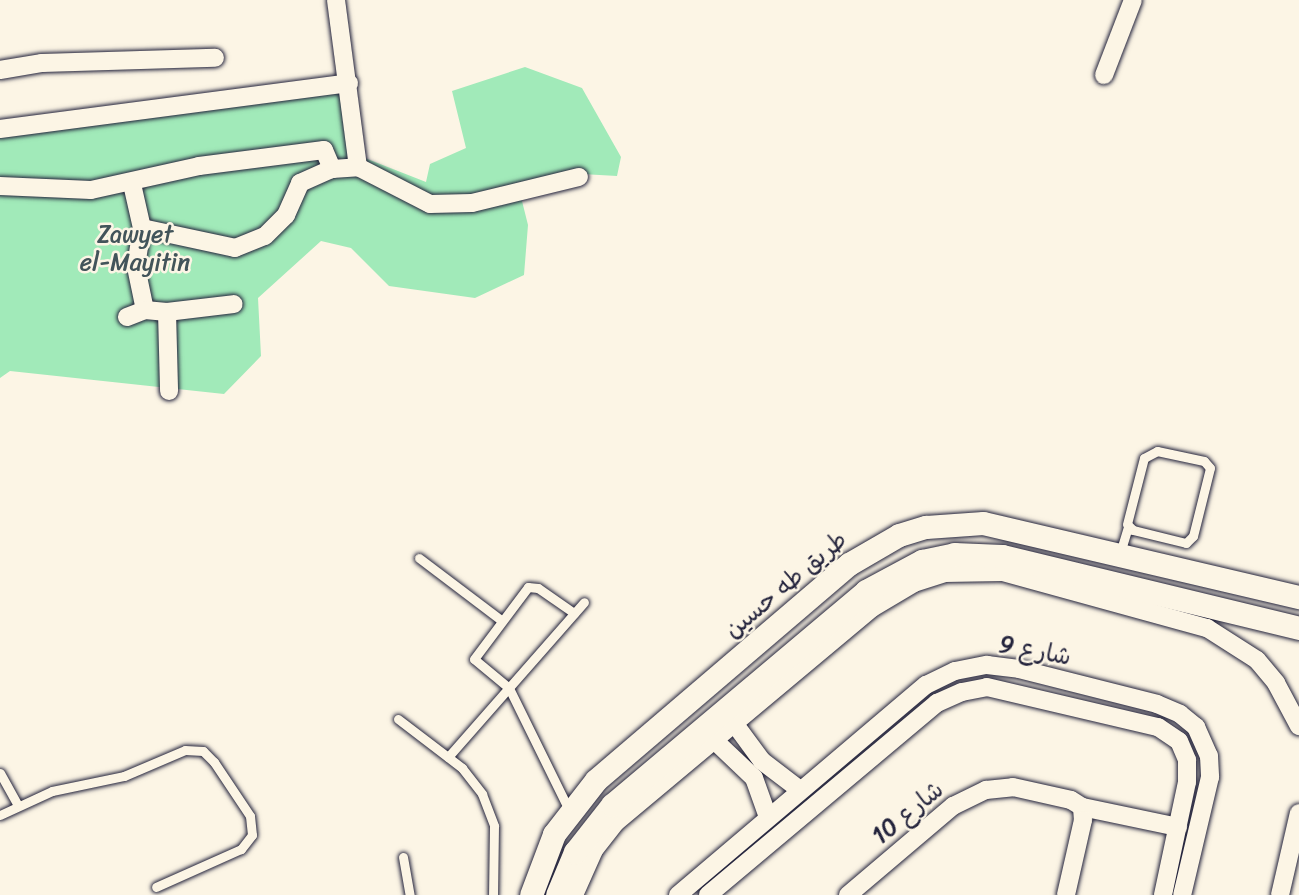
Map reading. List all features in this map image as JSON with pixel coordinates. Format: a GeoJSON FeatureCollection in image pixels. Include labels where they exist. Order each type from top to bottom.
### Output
{"type":"FeatureCollection","features":[{"type":"Feature","properties":{"kind":"main road","name":"طريق طه حسين"},"geometry":{"type":"LineString","coordinates":[[531,895],[544,856],[569,810],[596,780],[849,564],[898,535],[945,524],[983,523],[1299,597]]}},
{"type":"Feature","properties":{"kind":"main road"},"geometry":{"type":"LineString","coordinates":[[557,895],[592,827],[736,715],[866,591],[922,561],[954,554],[994,554],[1298,629]]}},
{"type":"Feature","properties":{"kind":"main road"},"geometry":{"type":"LineString","coordinates":[[1162,594],[1168,566]]}},
{"type":"Feature","properties":{"kind":"street"},"geometry":{"type":"LineString","coordinates":[[336,0],[358,167]]}},
{"type":"Feature","properties":{"kind":"street"},"geometry":{"type":"LineString","coordinates":[[1104,75],[1133,0]]}},
{"type":"Feature","properties":{"kind":"street"},"geometry":{"type":"LineString","coordinates":[[0,70],[42,63],[215,58]]}},
{"type":"Feature","properties":{"kind":"street"},"geometry":{"type":"LineString","coordinates":[[0,129],[349,83]]}},
{"type":"Feature","properties":{"kind":"street"},"geometry":{"type":"LineString","coordinates":[[0,186],[91,190],[132,184],[199,166],[324,150],[332,169]]}},
{"type":"Feature","properties":{"kind":"street"},"geometry":{"type":"LineString","coordinates":[[142,228],[235,248],[265,236],[286,215],[299,183],[332,169],[358,167],[430,204],[472,203],[579,177]]}},
{"type":"Feature","properties":{"kind":"street"},"geometry":{"type":"LineString","coordinates":[[132,184],[142,228],[136,267],[145,310]]}},
{"type":"Feature","properties":{"kind":"street"},"geometry":{"type":"LineString","coordinates":[[127,317],[145,310],[167,312],[234,304]]}},
{"type":"Feature","properties":{"kind":"street"},"geometry":{"type":"LineString","coordinates":[[167,312],[169,391]]}},
{"type":"Feature","properties":{"kind":"street"},"geometry":{"type":"LineString","coordinates":[[574,895],[604,836],[666,770],[714,740],[736,715],[885,598],[929,577],[975,569],[1003,572],[1207,628],[1256,660],[1276,683],[1299,726]]}},
{"type":"Feature","properties":{"kind":"street","name":"شارع 9"},"geometry":{"type":"LineString","coordinates":[[678,895],[926,685],[971,667],[1018,669],[1171,708],[1196,727],[1210,766],[1182,895]]}},
{"type":"Feature","properties":{"kind":"street","name":"شارع 9"},"geometry":{"type":"LineString","coordinates":[[708,895],[949,696],[974,688],[1014,690],[1158,727],[1174,736],[1188,767],[1163,895]]}},
{"type":"Feature","properties":{"kind":"street"},"geometry":{"type":"LineString","coordinates":[[736,715],[762,761],[800,790]]}},
{"type":"Feature","properties":{"kind":"street"},"geometry":{"type":"LineString","coordinates":[[714,740],[754,778],[768,817]]}},
{"type":"Feature","properties":{"kind":"street"},"geometry":{"type":"LineString","coordinates":[[849,749],[863,765]]}},
{"type":"Feature","properties":{"kind":"street","name":"شارع 10"},"geometry":{"type":"LineString","coordinates":[[848,895],[953,806],[974,794],[1000,788],[1027,789],[1082,807],[1178,827]]}},
{"type":"Feature","properties":{"kind":"street"},"geometry":{"type":"LineString","coordinates":[[1066,895],[1083,820],[1082,807]]}},
{"type":"Feature","properties":{"kind":"street"},"geometry":{"type":"LineString","coordinates":[[1280,895],[1299,813]]}},
{"type":"Feature","properties":{"kind":"lane"},"geometry":{"type":"LineString","coordinates":[[1120,553],[1147,452],[1157,450],[1209,464],[1210,472],[1190,542],[1128,527]]}},
{"type":"Feature","properties":{"kind":"lane"},"geometry":{"type":"LineString","coordinates":[[419,558],[501,620]]}},
{"type":"Feature","properties":{"kind":"lane"},"geometry":{"type":"LineString","coordinates":[[569,810],[509,688],[474,659],[501,620],[532,586],[574,614]]}},
{"type":"Feature","properties":{"kind":"lane"},"geometry":{"type":"LineString","coordinates":[[448,757],[584,602]]}},
{"type":"Feature","properties":{"kind":"lane"},"geometry":{"type":"LineString","coordinates":[[398,719],[473,780],[489,809],[495,842],[493,895]]}},
{"type":"Feature","properties":{"kind":"lane"},"geometry":{"type":"LineString","coordinates":[[0,816],[18,805],[52,791],[134,773],[185,750],[207,754],[250,816],[252,835],[241,849],[156,887]]}},
{"type":"Feature","properties":{"kind":"lane"},"geometry":{"type":"LineString","coordinates":[[0,773],[18,805]]}},
{"type":"Feature","properties":{"kind":"lane"},"geometry":{"type":"LineString","coordinates":[[403,858],[410,895]]}},
{"type":"Feature","properties":{"kind":"green space","name":"Zawyet el-Mayitin"},"geometry":{"type":"Polygon","coordinates":[[[525,67],[582,88],[621,157],[617,176],[582,174],[520,193],[528,225],[524,275],[475,298],[389,286],[351,248],[321,241],[258,298],[261,356],[224,394],[10,371],[0,378],[0,133],[347,84],[347,151],[426,182],[430,164],[466,148],[452,91],[525,67]]]}}]}
